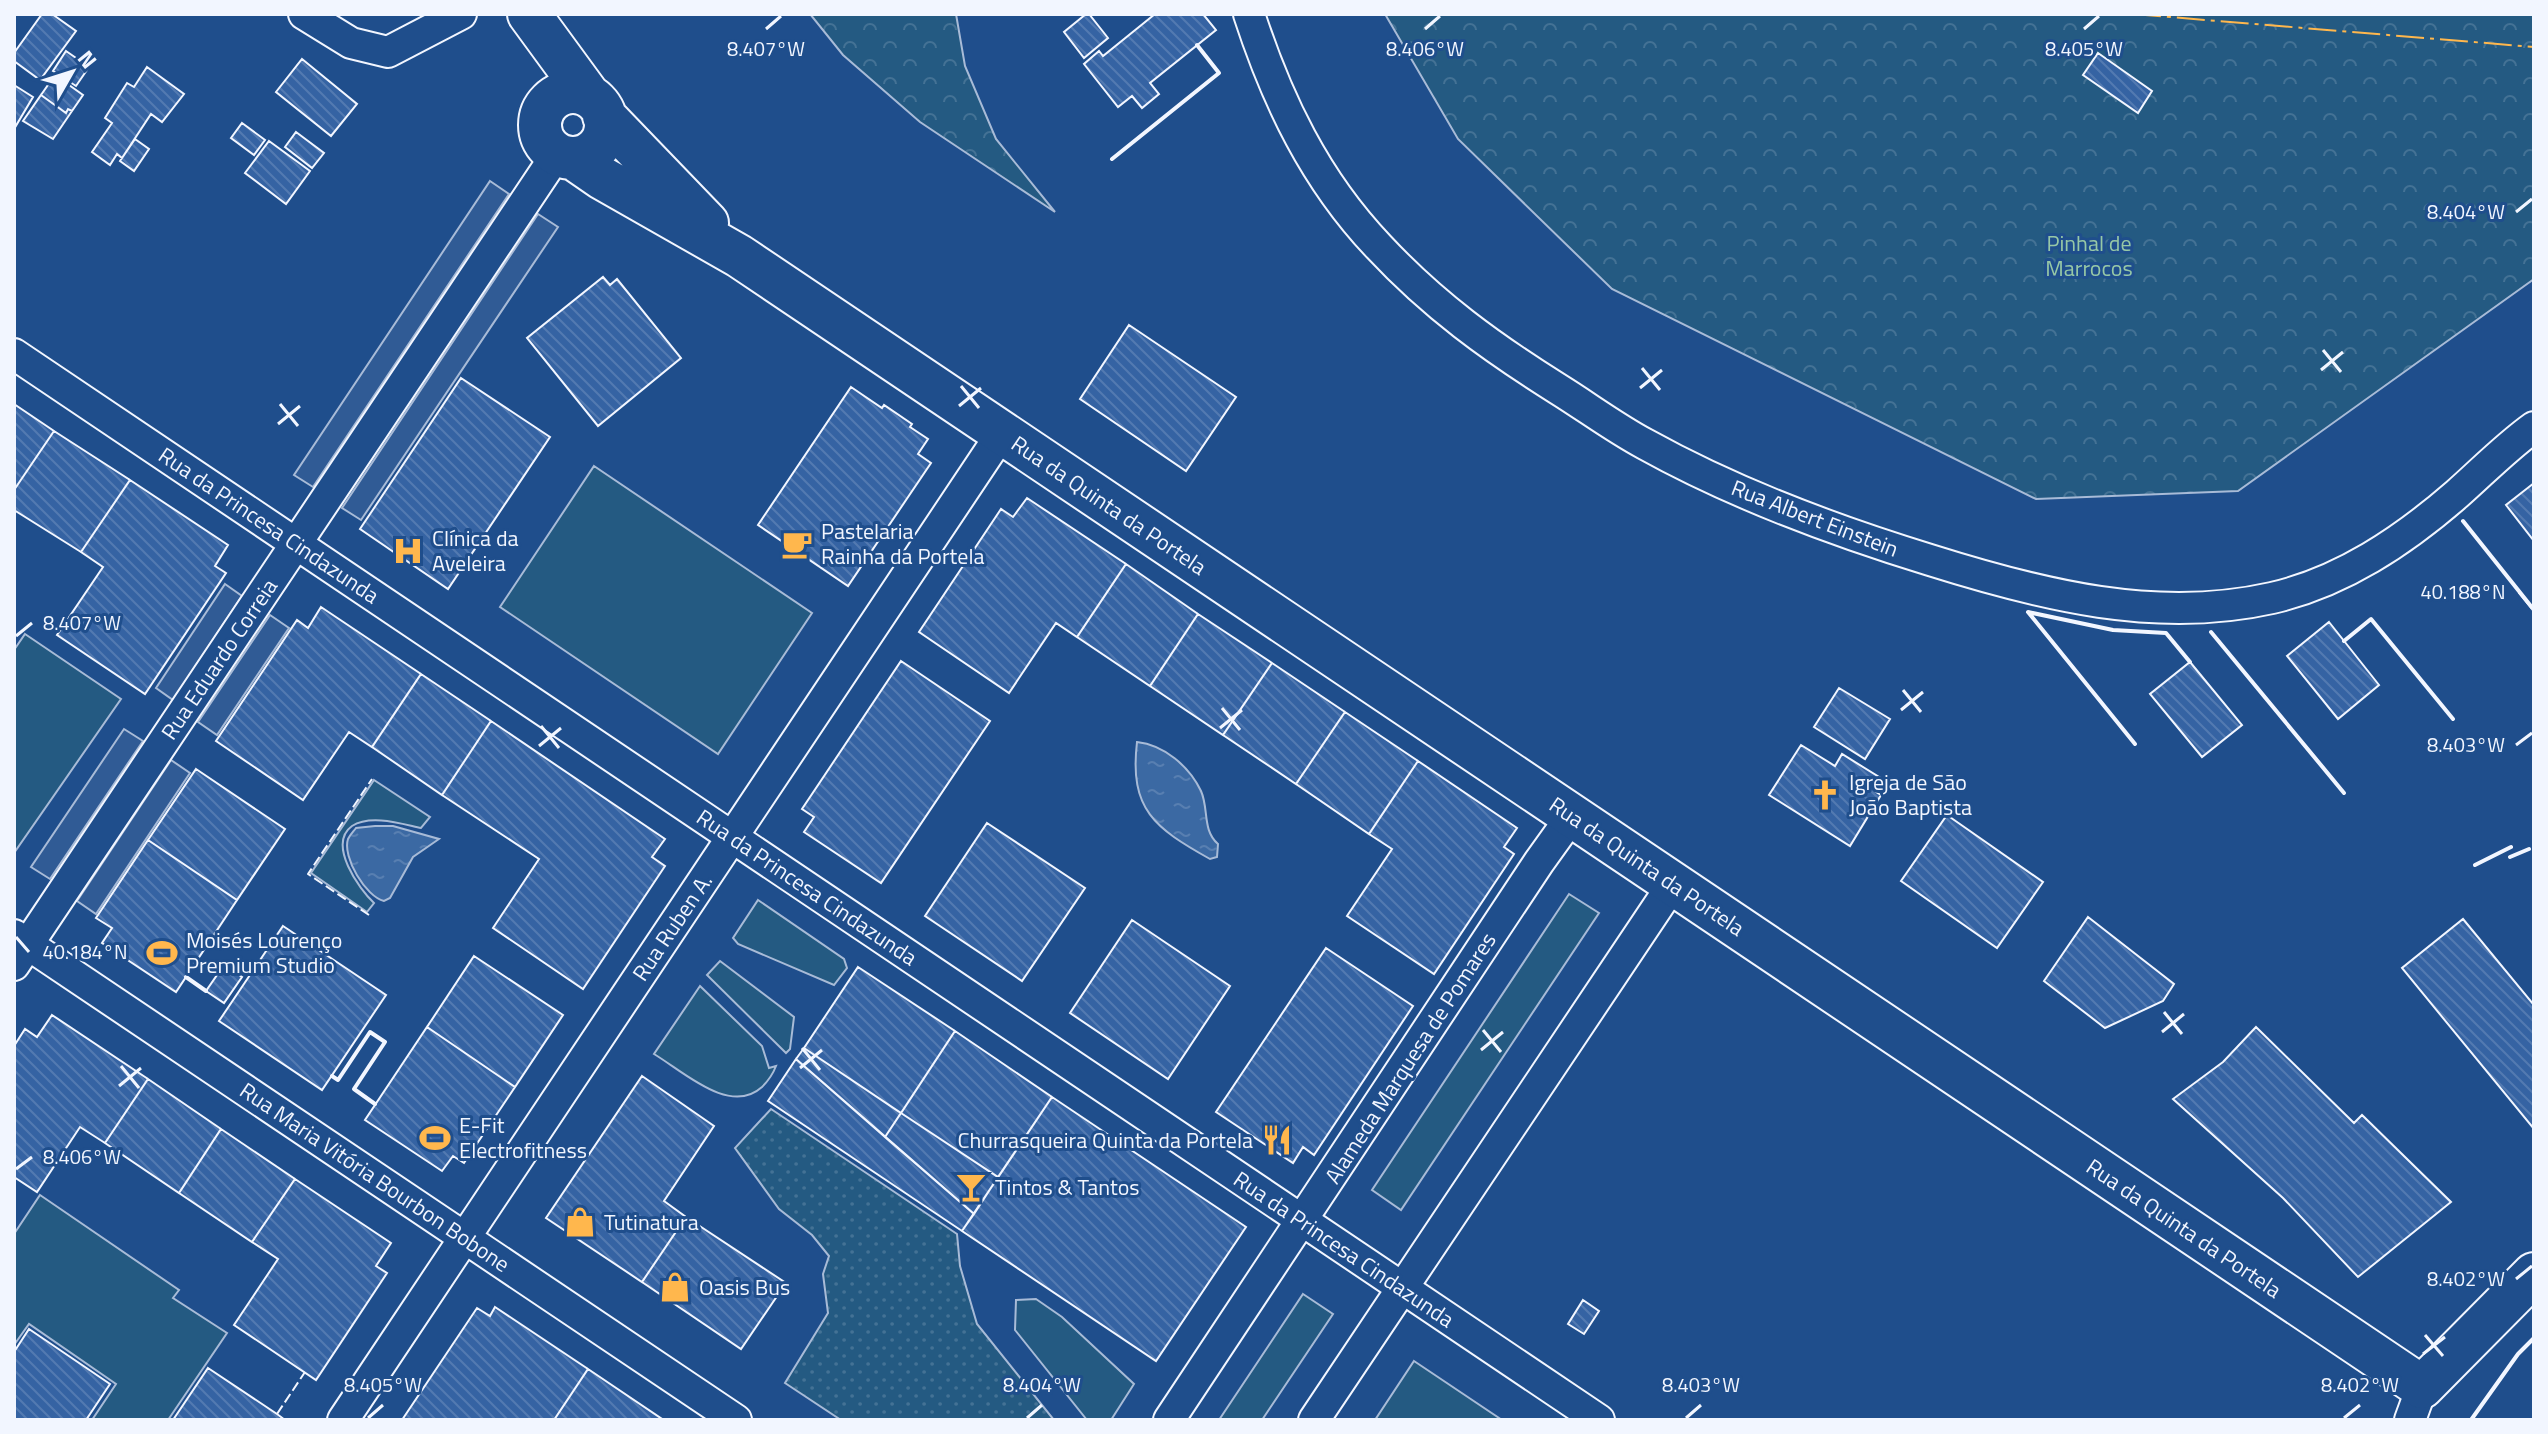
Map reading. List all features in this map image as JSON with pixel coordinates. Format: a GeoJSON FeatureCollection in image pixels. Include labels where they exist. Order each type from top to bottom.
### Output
{"type":"FeatureCollection","features":[{"type":"Feature","properties":{"kind":"street"},"geometry":{"type":"LineString","coordinates":[[304,14],[351,43],[388,52],[461,14]]}},
{"type":"Feature","properties":{"kind":"street"},"geometry":{"type":"LineString","coordinates":[[526,14],[544,109]]}},
{"type":"Feature","properties":{"kind":"street","name":"Rua da Quinta da Portela"},"geometry":{"type":"LineString","coordinates":[[526,14],[597,106],[739,256]]}},
{"type":"Feature","properties":{"kind":"street","name":"Rua Albert Einstein"},"geometry":{"type":"LineString","coordinates":[[1249,14],[1268,73],[1295,131],[1335,196],[1376,245],[1428,296],[1488,345],[1644,444],[1754,498],[1836,531],[1992,579],[2062,596],[2175,610],[2233,605],[2274,598],[2329,579],[2382,552],[2425,521],[2534,427]]}},
{"type":"Feature","properties":{"kind":"street"},"geometry":{"type":"LineString","coordinates":[[579,93],[597,106],[606,127],[599,145],[583,157],[565,156],[543,139],[540,119],[544,109],[559,95],[579,93]]}},
{"type":"Feature","properties":{"kind":"street","name":"Rua da Quinta da Portela"},"geometry":{"type":"LineString","coordinates":[[565,156],[739,256],[1673,884],[2416,1404],[2534,1274]]}},
{"type":"Feature","properties":{"kind":"street","name":"Rua Eduardo Correia"},"geometry":{"type":"LineString","coordinates":[[19,948],[565,156]]}},
{"type":"Feature","properties":{"kind":"street","name":"Rua da Princesa Cindazunda"},"geometry":{"type":"LineString","coordinates":[[14,354],[1599,1420]]}},
{"type":"Feature","properties":{"kind":"street","name":"Rua Ruben A."},"geometry":{"type":"LineString","coordinates":[[343,1420],[1002,433]]}},
{"type":"Feature","properties":{"kind":"street","name":"Alameda Marquesa de Pomares"},"geometry":{"type":"LineString","coordinates":[[1169,1420],[1572,816]]}},
{"type":"Feature","properties":{"kind":"street"},"geometry":{"type":"LineString","coordinates":[[1314,1420],[1673,884]]}},
{"type":"Feature","properties":{"kind":"street","name":"Rua Maria Vitória Bourbon Bobone"},"geometry":{"type":"LineString","coordinates":[[19,948],[465,1237],[736,1420]]}},
{"type":"Feature","properties":{"kind":"green space"},"geometry":{"type":"Polygon","coordinates":[[[810,14],[956,14],[965,66],[996,139],[1055,212],[920,122],[843,55],[810,14]]]}},
{"type":"Feature","properties":{"kind":"green space","name":"Pinhal de Marrocos"},"geometry":{"type":"Polygon","coordinates":[[[1385,14],[2534,14],[2534,279],[2238,491],[2036,499],[1612,289],[1458,139],[1385,14]]]}},
{"type":"Feature","properties":{"kind":"green space"},"geometry":{"type":"Polygon","coordinates":[[[594,466],[812,613],[718,754],[500,607],[594,466]]]}},
{"type":"Feature","properties":{"kind":"green space"},"geometry":{"type":"Polygon","coordinates":[[[25,634],[121,699],[14,853],[14,650],[25,634]]]}},
{"type":"Feature","properties":{"kind":"green space"},"geometry":{"type":"Polygon","coordinates":[[[374,780],[430,817],[421,828],[368,821],[352,826],[345,834],[344,855],[348,866],[374,903],[367,912],[311,873],[374,780]]]}},
{"type":"Feature","properties":{"kind":"green space"},"geometry":{"type":"Polygon","coordinates":[[[1569,894],[1599,913],[1401,1210],[1372,1190],[1569,894]]]}},
{"type":"Feature","properties":{"kind":"green space"},"geometry":{"type":"Polygon","coordinates":[[[758,900],[844,959],[847,968],[834,985],[738,944],[733,938],[758,900]]]}},
{"type":"Feature","properties":{"kind":"green space"},"geometry":{"type":"Polygon","coordinates":[[[720,961],[794,1017],[790,1049],[786,1053],[707,975],[720,961]]]}},
{"type":"Feature","properties":{"kind":"green space"},"geometry":{"type":"Polygon","coordinates":[[[700,986],[762,1046],[769,1068],[776,1066],[764,1085],[749,1095],[736,1097],[707,1088],[654,1054],[700,986]]]}},
{"type":"Feature","properties":{"kind":"green space"},"geometry":{"type":"Polygon","coordinates":[[[771,1109],[957,1234],[960,1266],[977,1324],[1054,1420],[841,1420],[785,1383],[828,1313],[823,1274],[829,1256],[812,1235],[779,1209],[735,1148],[771,1109]]]}},
{"type":"Feature","properties":{"kind":"green space"},"geometry":{"type":"Polygon","coordinates":[[[40,1195],[179,1290],[173,1298],[227,1333],[168,1420],[92,1420],[116,1384],[29,1324],[14,1345],[14,1234],[40,1195]]]}},
{"type":"Feature","properties":{"kind":"green space"},"geometry":{"type":"Polygon","coordinates":[[[1303,1294],[1333,1314],[1262,1420],[1219,1420],[1303,1294]]]}},
{"type":"Feature","properties":{"kind":"green space"},"geometry":{"type":"Polygon","coordinates":[[[1036,1299],[1062,1317],[1134,1384],[1111,1420],[1087,1420],[1015,1330],[1016,1300],[1036,1299]]]}},
{"type":"Feature","properties":{"kind":"green space"},"geometry":{"type":"Polygon","coordinates":[[[1414,1361],[1502,1420],[1375,1420],[1414,1361]]]}},
{"type":"Feature","properties":{"kind":"shaded area"},"geometry":{"type":"Polygon","coordinates":[[[490,181],[509,194],[313,487],[294,475],[490,181]]]}},
{"type":"Feature","properties":{"kind":"shaded area"},"geometry":{"type":"Polygon","coordinates":[[[538,214],[558,227],[361,520],[342,508],[538,214]]]}},
{"type":"Feature","properties":{"kind":"shaded area"},"geometry":{"type":"Polygon","coordinates":[[[225,584],[242,596],[173,700],[156,688],[225,584]]]}},
{"type":"Feature","properties":{"kind":"shaded area"},"geometry":{"type":"Polygon","coordinates":[[[270,615],[289,628],[217,735],[198,722],[270,615]]]}},
{"type":"Feature","properties":{"kind":"shaded area"},"geometry":{"type":"Polygon","coordinates":[[[124,729],[143,741],[50,879],[31,867],[124,729]]]}},
{"type":"Feature","properties":{"kind":"shaded area"},"geometry":{"type":"Polygon","coordinates":[[[171,760],[190,773],[96,914],[77,901],[171,760]]]}},
{"type":"Feature","properties":{"kind":"water"},"geometry":{"type":"Polygon","coordinates":[[[1137,742],[1157,747],[1175,758],[1196,782],[1203,798],[1210,832],[1218,844],[1217,857],[1210,859],[1191,848],[1150,814],[1137,785],[1137,742]]]}},
{"type":"Feature","properties":{"kind":"water"},"geometry":{"type":"Polygon","coordinates":[[[393,826],[439,839],[413,857],[390,898],[384,901],[363,884],[352,865],[347,847],[348,839],[356,828],[393,826]]]}},
{"type":"Feature","properties":{"kind":"building"},"geometry":{"type":"Polygon","coordinates":[[[42,14],[52,14],[76,31],[40,80],[14,61],[14,53],[42,14]]]}},
{"type":"Feature","properties":{"kind":"building"},"geometry":{"type":"Polygon","coordinates":[[[1086,14],[1108,38],[1084,58],[1064,32],[1086,14]]]}},
{"type":"Feature","properties":{"kind":"building"},"geometry":{"type":"Polygon","coordinates":[[[1155,14],[1203,14],[1216,30],[1150,83],[1159,94],[1142,108],[1132,96],[1118,107],[1084,64],[1099,51],[1103,56],[1155,14]]]}},
{"type":"Feature","properties":{"kind":"building"},"geometry":{"type":"Polygon","coordinates":[[[66,51],[89,67],[76,86],[53,71],[66,51]]]}},
{"type":"Feature","properties":{"kind":"building"},"geometry":{"type":"Polygon","coordinates":[[[2098,53],[2152,91],[2138,113],[2083,75],[2098,53]]]}},
{"type":"Feature","properties":{"kind":"building"},"geometry":{"type":"Polygon","coordinates":[[[302,59],[357,104],[331,136],[276,92],[302,59]]]}},
{"type":"Feature","properties":{"kind":"building"},"geometry":{"type":"Polygon","coordinates":[[[147,67],[184,94],[162,122],[151,114],[122,158],[117,154],[110,165],[92,152],[112,123],[105,118],[127,83],[134,87],[147,67]]]}},
{"type":"Feature","properties":{"kind":"building"},"geometry":{"type":"Polygon","coordinates":[[[55,75],[83,95],[72,111],[68,109],[66,113],[41,95],[55,75]]]}},
{"type":"Feature","properties":{"kind":"building"},"geometry":{"type":"Polygon","coordinates":[[[14,85],[33,97],[14,129],[14,85]]]}},
{"type":"Feature","properties":{"kind":"building"},"geometry":{"type":"Polygon","coordinates":[[[41,95],[66,113],[68,109],[72,111],[53,139],[23,121],[41,95]]]}},
{"type":"Feature","properties":{"kind":"building"},"geometry":{"type":"Polygon","coordinates":[[[242,123],[265,140],[254,155],[231,138],[242,123]]]}},
{"type":"Feature","properties":{"kind":"building"},"geometry":{"type":"Polygon","coordinates":[[[296,132],[324,153],[312,168],[285,147],[296,132]]]}},
{"type":"Feature","properties":{"kind":"building"},"geometry":{"type":"Polygon","coordinates":[[[135,139],[149,149],[134,171],[120,161],[135,139]]]}},
{"type":"Feature","properties":{"kind":"building"},"geometry":{"type":"Polygon","coordinates":[[[269,141],[310,171],[286,204],[245,173],[269,141]]]}},
{"type":"Feature","properties":{"kind":"building"},"geometry":{"type":"Polygon","coordinates":[[[603,277],[610,285],[617,279],[681,358],[598,426],[527,338],[603,277]]]}},
{"type":"Feature","properties":{"kind":"building"},"geometry":{"type":"Polygon","coordinates":[[[1129,325],[1236,397],[1186,471],[1080,399],[1129,325]]]}},
{"type":"Feature","properties":{"kind":"building"},"geometry":{"type":"Polygon","coordinates":[[[461,378],[550,437],[448,589],[360,529],[461,378]]]}},
{"type":"Feature","properties":{"kind":"building"},"geometry":{"type":"Polygon","coordinates":[[[851,387],[882,408],[884,405],[928,439],[918,454],[931,463],[848,586],[758,525],[851,387]]]}},
{"type":"Feature","properties":{"kind":"building"},"geometry":{"type":"Polygon","coordinates":[[[14,404],[54,431],[14,490],[14,404]]]}},
{"type":"Feature","properties":{"kind":"building"},"geometry":{"type":"Polygon","coordinates":[[[54,431],[130,480],[81,552],[14,510],[14,490],[54,431]]]}},
{"type":"Feature","properties":{"kind":"building"},"geometry":{"type":"Polygon","coordinates":[[[130,480],[228,545],[215,566],[226,573],[145,694],[57,635],[103,567],[81,552],[130,480]]]}},
{"type":"Feature","properties":{"kind":"building"},"geometry":{"type":"Polygon","coordinates":[[[2534,483],[2534,541],[2506,505],[2534,483]]]}},
{"type":"Feature","properties":{"kind":"building"},"geometry":{"type":"Polygon","coordinates":[[[1027,498],[1126,564],[1077,637],[1056,623],[1009,693],[919,632],[1001,509],[1013,517],[1027,498]]]}},
{"type":"Feature","properties":{"kind":"building"},"geometry":{"type":"Polygon","coordinates":[[[1126,564],[1198,614],[1150,686],[1077,637],[1126,564]]]}},
{"type":"Feature","properties":{"kind":"building"},"geometry":{"type":"Polygon","coordinates":[[[321,607],[421,674],[372,747],[349,732],[303,800],[216,741],[297,620],[308,628],[321,607]]]}},
{"type":"Feature","properties":{"kind":"building"},"geometry":{"type":"Polygon","coordinates":[[[1198,614],[1272,663],[1223,735],[1150,686],[1198,614]]]}},
{"type":"Feature","properties":{"kind":"building"},"geometry":{"type":"Polygon","coordinates":[[[2329,622],[2379,685],[2338,719],[2287,656],[2329,622]]]}},
{"type":"Feature","properties":{"kind":"building"},"geometry":{"type":"Polygon","coordinates":[[[901,661],[990,721],[881,883],[804,832],[814,817],[802,809],[901,661]]]}},
{"type":"Feature","properties":{"kind":"building"},"geometry":{"type":"Polygon","coordinates":[[[2190,662],[2242,725],[2202,757],[2150,694],[2190,662]]]}},
{"type":"Feature","properties":{"kind":"building"},"geometry":{"type":"Polygon","coordinates":[[[1272,663],[1345,712],[1296,784],[1223,735],[1272,663]]]}},
{"type":"Feature","properties":{"kind":"building"},"geometry":{"type":"Polygon","coordinates":[[[421,674],[491,721],[442,795],[372,747],[421,674]]]}},
{"type":"Feature","properties":{"kind":"building"},"geometry":{"type":"Polygon","coordinates":[[[1839,688],[1890,719],[1865,759],[1814,727],[1839,688]]]}},
{"type":"Feature","properties":{"kind":"building"},"geometry":{"type":"Polygon","coordinates":[[[1345,712],[1418,761],[1369,834],[1296,784],[1345,712]]]}},
{"type":"Feature","properties":{"kind":"building"},"geometry":{"type":"Polygon","coordinates":[[[491,721],[665,839],[652,857],[665,866],[583,989],[493,928],[539,859],[442,795],[491,721]]]}},
{"type":"Feature","properties":{"kind":"building","name":"Igreja de São João Baptista"},"geometry":{"type":"Polygon","coordinates":[[[1801,745],[1835,766],[1842,754],[1884,780],[1876,792],[1881,795],[1850,846],[1769,795],[1801,745]]]}},
{"type":"Feature","properties":{"kind":"building"},"geometry":{"type":"Polygon","coordinates":[[[1418,761],[1517,828],[1504,847],[1514,854],[1434,974],[1347,916],[1392,849],[1369,834],[1418,761]]]}},
{"type":"Feature","properties":{"kind":"building"},"geometry":{"type":"Polygon","coordinates":[[[196,769],[285,829],[237,900],[148,840],[196,769]]]}},
{"type":"Feature","properties":{"kind":"building"},"geometry":{"type":"Polygon","coordinates":[[[1947,815],[2043,882],[1997,948],[1901,881],[1947,815]]]}},
{"type":"Feature","properties":{"kind":"building"},"geometry":{"type":"Polygon","coordinates":[[[987,823],[1085,888],[1022,981],[925,916],[987,823]]]}},
{"type":"Feature","properties":{"kind":"building"},"geometry":{"type":"Polygon","coordinates":[[[148,840],[237,900],[176,992],[102,943],[112,928],[96,918],[148,840]]]}},
{"type":"Feature","properties":{"kind":"building"},"geometry":{"type":"Polygon","coordinates":[[[2088,917],[2174,984],[2163,1001],[2105,1028],[2044,981],[2088,917]]]}},
{"type":"Feature","properties":{"kind":"building"},"geometry":{"type":"Polygon","coordinates":[[[2463,919],[2534,1005],[2534,1129],[2402,968],[2463,919]]]}},
{"type":"Feature","properties":{"kind":"building"},"geometry":{"type":"Polygon","coordinates":[[[1132,920],[1230,986],[1168,1079],[1070,1013],[1132,920]]]}},
{"type":"Feature","properties":{"kind":"building"},"geometry":{"type":"Polygon","coordinates":[[[283,926],[386,995],[322,1090],[219,1021],[283,926]]]}},
{"type":"Feature","properties":{"kind":"building"},"geometry":{"type":"Polygon","coordinates":[[[1326,948],[1413,1006],[1314,1155],[1303,1147],[1293,1163],[1216,1112],[1326,948]]]}},
{"type":"Feature","properties":{"kind":"building"},"geometry":{"type":"Polygon","coordinates":[[[474,956],[563,1015],[515,1087],[427,1027],[474,956]]]}},
{"type":"Feature","properties":{"kind":"building"},"geometry":{"type":"Polygon","coordinates":[[[224,965],[242,977],[224,1003],[206,991],[224,965]]]}},
{"type":"Feature","properties":{"kind":"building"},"geometry":{"type":"Polygon","coordinates":[[[858,967],[955,1031],[901,1113],[804,1048],[858,967]]]}},
{"type":"Feature","properties":{"kind":"building"},"geometry":{"type":"Polygon","coordinates":[[[52,1015],[148,1079],[105,1143],[80,1127],[37,1192],[14,1177],[14,1046],[25,1029],[37,1037],[52,1015]]]}},
{"type":"Feature","properties":{"kind":"building"},"geometry":{"type":"Polygon","coordinates":[[[427,1027],[515,1087],[464,1163],[453,1156],[442,1171],[365,1120],[427,1027]]]}},
{"type":"Feature","properties":{"kind":"building"},"geometry":{"type":"Polygon","coordinates":[[[2256,1027],[2354,1123],[2362,1115],[2451,1202],[2358,1277],[2283,1198],[2173,1099],[2223,1062],[2256,1027]]]}},
{"type":"Feature","properties":{"kind":"building"},"geometry":{"type":"Polygon","coordinates":[[[955,1031],[1052,1097],[998,1177],[901,1113],[955,1031]]]}},
{"type":"Feature","properties":{"kind":"building"},"geometry":{"type":"Polygon","coordinates":[[[804,1048],[901,1113],[885,1137],[796,1059],[804,1048]]]}},
{"type":"Feature","properties":{"kind":"building"},"geometry":{"type":"Polygon","coordinates":[[[796,1059],[974,1214],[962,1231],[768,1101],[796,1059]]]}},
{"type":"Feature","properties":{"kind":"building"},"geometry":{"type":"Polygon","coordinates":[[[642,1076],[714,1126],[664,1201],[686,1217],[642,1282],[546,1218],[642,1076]]]}},
{"type":"Feature","properties":{"kind":"building"},"geometry":{"type":"Polygon","coordinates":[[[148,1079],[221,1129],[179,1193],[105,1143],[148,1079]]]}},
{"type":"Feature","properties":{"kind":"building"},"geometry":{"type":"Polygon","coordinates":[[[1052,1097],[1246,1227],[1156,1361],[962,1231],[1052,1097]]]}},
{"type":"Feature","properties":{"kind":"building"},"geometry":{"type":"Polygon","coordinates":[[[901,1113],[998,1177],[974,1214],[885,1137],[901,1113]]]}},
{"type":"Feature","properties":{"kind":"building"},"geometry":{"type":"Polygon","coordinates":[[[221,1129],[295,1179],[252,1242],[179,1193],[221,1129]]]}},
{"type":"Feature","properties":{"kind":"building"},"geometry":{"type":"Polygon","coordinates":[[[295,1179],[391,1243],[376,1266],[387,1273],[316,1380],[234,1325],[278,1259],[252,1242],[295,1179]]]}},
{"type":"Feature","properties":{"kind":"building"},"geometry":{"type":"Polygon","coordinates":[[[686,1217],[786,1283],[741,1349],[642,1282],[686,1217]]]}},
{"type":"Feature","properties":{"kind":"building"},"geometry":{"type":"Polygon","coordinates":[[[1583,1300],[1599,1311],[1584,1334],[1568,1324],[1583,1300]]]}},
{"type":"Feature","properties":{"kind":"building"},"geometry":{"type":"Polygon","coordinates":[[[495,1307],[588,1369],[554,1420],[402,1420],[477,1308],[490,1316],[495,1307]]]}},
{"type":"Feature","properties":{"kind":"building"},"geometry":{"type":"Polygon","coordinates":[[[29,1329],[110,1384],[86,1420],[14,1420],[14,1352],[29,1329]]]}},
{"type":"Feature","properties":{"kind":"building"},"geometry":{"type":"Polygon","coordinates":[[[208,1368],[277,1414],[285,1420],[173,1420],[208,1368]]]}},
{"type":"Feature","properties":{"kind":"building"},"geometry":{"type":"Polygon","coordinates":[[[588,1369],[662,1419],[554,1420],[588,1369]]]}},
{"type":"Feature","properties":{"kind":"fence"},"geometry":{"type":"LineString","coordinates":[[369,915],[308,874],[372,779]]}},
{"type":"Feature","properties":{"kind":"fence"},"geometry":{"type":"LineString","coordinates":[[277,1414],[305,1372]]}},
{"type":"Feature","properties":{"kind":"wall"},"geometry":{"type":"LineString","coordinates":[[1112,159],[1219,73],[1197,45]]}},
{"type":"Feature","properties":{"kind":"wall"},"geometry":{"type":"LineString","coordinates":[[2463,521],[2534,610]]}},
{"type":"Feature","properties":{"kind":"wall"},"geometry":{"type":"LineString","coordinates":[[2135,744],[2028,612],[2113,630],[2166,633],[2190,662]]}},
{"type":"Feature","properties":{"kind":"wall"},"geometry":{"type":"LineString","coordinates":[[2344,641],[2371,619],[2453,719]]}},
{"type":"Feature","properties":{"kind":"wall"},"geometry":{"type":"LineString","coordinates":[[2211,632],[2344,793]]}},
{"type":"Feature","properties":{"kind":"wall"},"geometry":{"type":"LineString","coordinates":[[2475,865],[2511,847]]}},
{"type":"Feature","properties":{"kind":"wall"},"geometry":{"type":"LineString","coordinates":[[2510,857],[2529,849]]}},
{"type":"Feature","properties":{"kind":"wall"},"geometry":{"type":"LineString","coordinates":[[186,977],[206,991]]}},
{"type":"Feature","properties":{"kind":"wall"},"geometry":{"type":"LineString","coordinates":[[332,1076],[338,1080],[370,1032],[385,1042],[354,1089],[375,1104]]}},
{"type":"Feature","properties":{"kind":"wall"},"geometry":{"type":"LineString","coordinates":[[2471,1420],[2518,1354],[2534,1338]]}},
{"type":"Feature","properties":{"kind":"power"},"geometry":{"type":"LineString","coordinates":[[2133,14],[2534,47]]}},
{"type":"Feature","properties":{"kind":"place","name":"Pastelaria Rainha da Portela"},"geometry":{"type":"Point","coordinates":[797,544]}},
{"type":"Feature","properties":{"kind":"place","name":"Clínica da Aveleira"},"geometry":{"type":"Point","coordinates":[408,551]}},
{"type":"Feature","properties":{"kind":"place","name":"Igreja de São João Baptista"},"geometry":{"type":"Point","coordinates":[1825,795]}},
{"type":"Feature","properties":{"kind":"place","name":"Moisés Lourenço Premium Studio"},"geometry":{"type":"Point","coordinates":[162,953]}},
{"type":"Feature","properties":{"kind":"place","name":"E-Fit Electrofitness"},"geometry":{"type":"Point","coordinates":[435,1138]}},
{"type":"Feature","properties":{"kind":"place","name":"Churrasqueira Quinta da Portela"},"geometry":{"type":"Point","coordinates":[1277,1140]}},
{"type":"Feature","properties":{"kind":"place","name":"Tintos & Tantos"},"geometry":{"type":"Point","coordinates":[971,1187]}},
{"type":"Feature","properties":{"kind":"place","name":"Tutinatura"},"geometry":{"type":"Point","coordinates":[580,1222]}},
{"type":"Feature","properties":{"kind":"place","name":"Oasis Bus"},"geometry":{"type":"Point","coordinates":[675,1287]}}]}
